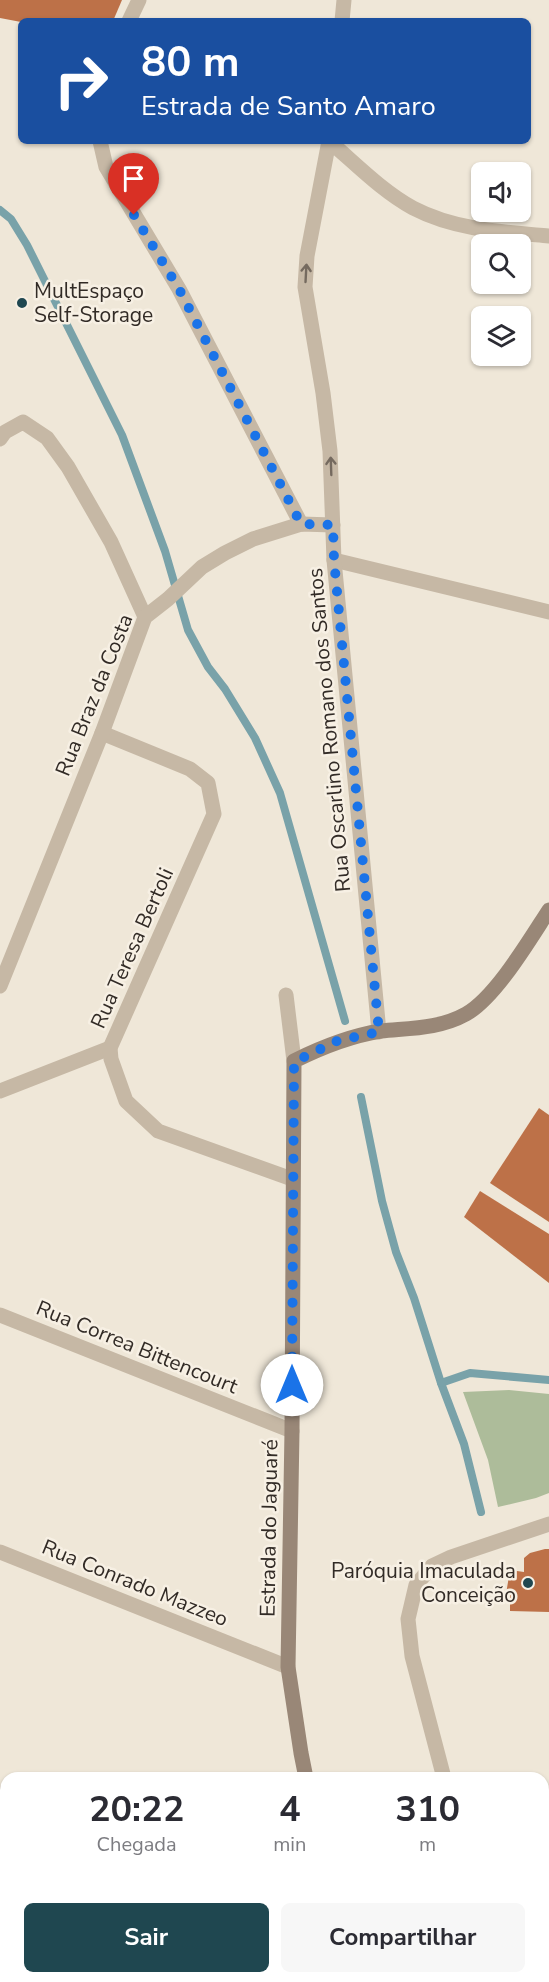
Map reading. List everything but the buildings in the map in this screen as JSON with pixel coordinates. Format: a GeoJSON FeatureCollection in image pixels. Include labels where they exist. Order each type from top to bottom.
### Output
{"type":"FeatureCollection","features":[{"type":"Feature","properties":{"kind":"street"},"geometry":{"type":"LineString","coordinates":[[130,18],[139,0]]}},
{"type":"Feature","properties":{"kind":"street"},"geometry":{"type":"LineString","coordinates":[[342,18],[344,0]]}},
{"type":"Feature","properties":{"kind":"street"},"geometry":{"type":"LineString","coordinates":[[101,144],[106,167],[179,289],[301,524]]}},
{"type":"Feature","properties":{"kind":"street","name":"Rua Oscarlino Romano dos Santos"},"geometry":{"type":"LineString","coordinates":[[328,144],[307,256],[305,287],[323,393],[330,451],[334,560],[379,1032]]}},
{"type":"Feature","properties":{"kind":"street"},"geometry":{"type":"LineString","coordinates":[[333,144],[384,187],[413,207],[441,220],[474,228],[549,236]]}},
{"type":"Feature","properties":{"kind":"street"},"geometry":{"type":"LineString","coordinates":[[0,439],[5,432],[23,422],[48,438],[68,467],[111,542],[145,617]]}},
{"type":"Feature","properties":{"kind":"street","name":"Rua Braz da Costa"},"geometry":{"type":"LineString","coordinates":[[0,987],[102,733],[145,617],[202,567],[253,539],[301,524],[333,525]]}},
{"type":"Feature","properties":{"kind":"street"},"geometry":{"type":"LineString","coordinates":[[334,560],[549,612]]}},
{"type":"Feature","properties":{"kind":"street","name":"Rua Teresa Bertoli"},"geometry":{"type":"LineString","coordinates":[[102,733],[190,769],[208,783],[214,814],[110,1048],[111,1059],[126,1101],[158,1131],[292,1179]]}},
{"type":"Feature","properties":{"kind":"street"},"geometry":{"type":"LineString","coordinates":[[286,994],[294,1062],[337,1041],[379,1032],[432,1027],[467,1014],[488,995],[513,965],[549,910]]}},
{"type":"Feature","properties":{"kind":"street"},"geometry":{"type":"LineString","coordinates":[[0,1091],[110,1048]]}},
{"type":"Feature","properties":{"kind":"street","name":"Estrada do Jaguaré"},"geometry":{"type":"LineString","coordinates":[[294,1062],[288,1667],[304,1772]]}},
{"type":"Feature","properties":{"kind":"street","name":"Rua Correa Bittencourt"},"geometry":{"type":"LineString","coordinates":[[0,1315],[292,1431]]}},
{"type":"Feature","properties":{"kind":"street"},"geometry":{"type":"LineString","coordinates":[[442,1772],[412,1656],[408,1619],[416,1585],[432,1566],[451,1557],[549,1524]]}},
{"type":"Feature","properties":{"kind":"street","name":"Rua Conrado Mazzeo"},"geometry":{"type":"LineString","coordinates":[[0,1552],[288,1667]]}},
{"type":"Feature","properties":{"kind":"green space"},"geometry":{"type":"Polygon","coordinates":[[[509,1390],[549,1394],[549,1493],[498,1507],[488,1460],[463,1392],[509,1390]]]}},
{"type":"Feature","properties":{"kind":"waterway"},"geometry":{"type":"LineString","coordinates":[[0,210],[11,219],[27,245],[122,435],[165,551],[188,630],[208,667],[225,689],[255,738],[280,793],[345,1021]]}},
{"type":"Feature","properties":{"kind":"waterway"},"geometry":{"type":"LineString","coordinates":[[361,1097],[382,1201],[396,1252],[464,1444],[481,1512]]}},
{"type":"Feature","properties":{"kind":"waterway"},"geometry":{"type":"LineString","coordinates":[[441,1383],[470,1373],[549,1380]]}},
{"type":"Feature","properties":{"kind":"place","name":"MultEspaço Self-Storage"},"geometry":{"type":"Point","coordinates":[22,303]}},
{"type":"Feature","properties":{"kind":"place","name":"Paróquia Imaculada Conceição"},"geometry":{"type":"Point","coordinates":[528,1583]}},
{"type":"Feature","properties":{"kind":"route"},"geometry":{"type":"LineString","coordinates":[[134,215],[179,289],[221,366],[301,524],[333,525],[334,560],[379,1032],[337,1041],[294,1062],[292,1385]]}}]}
